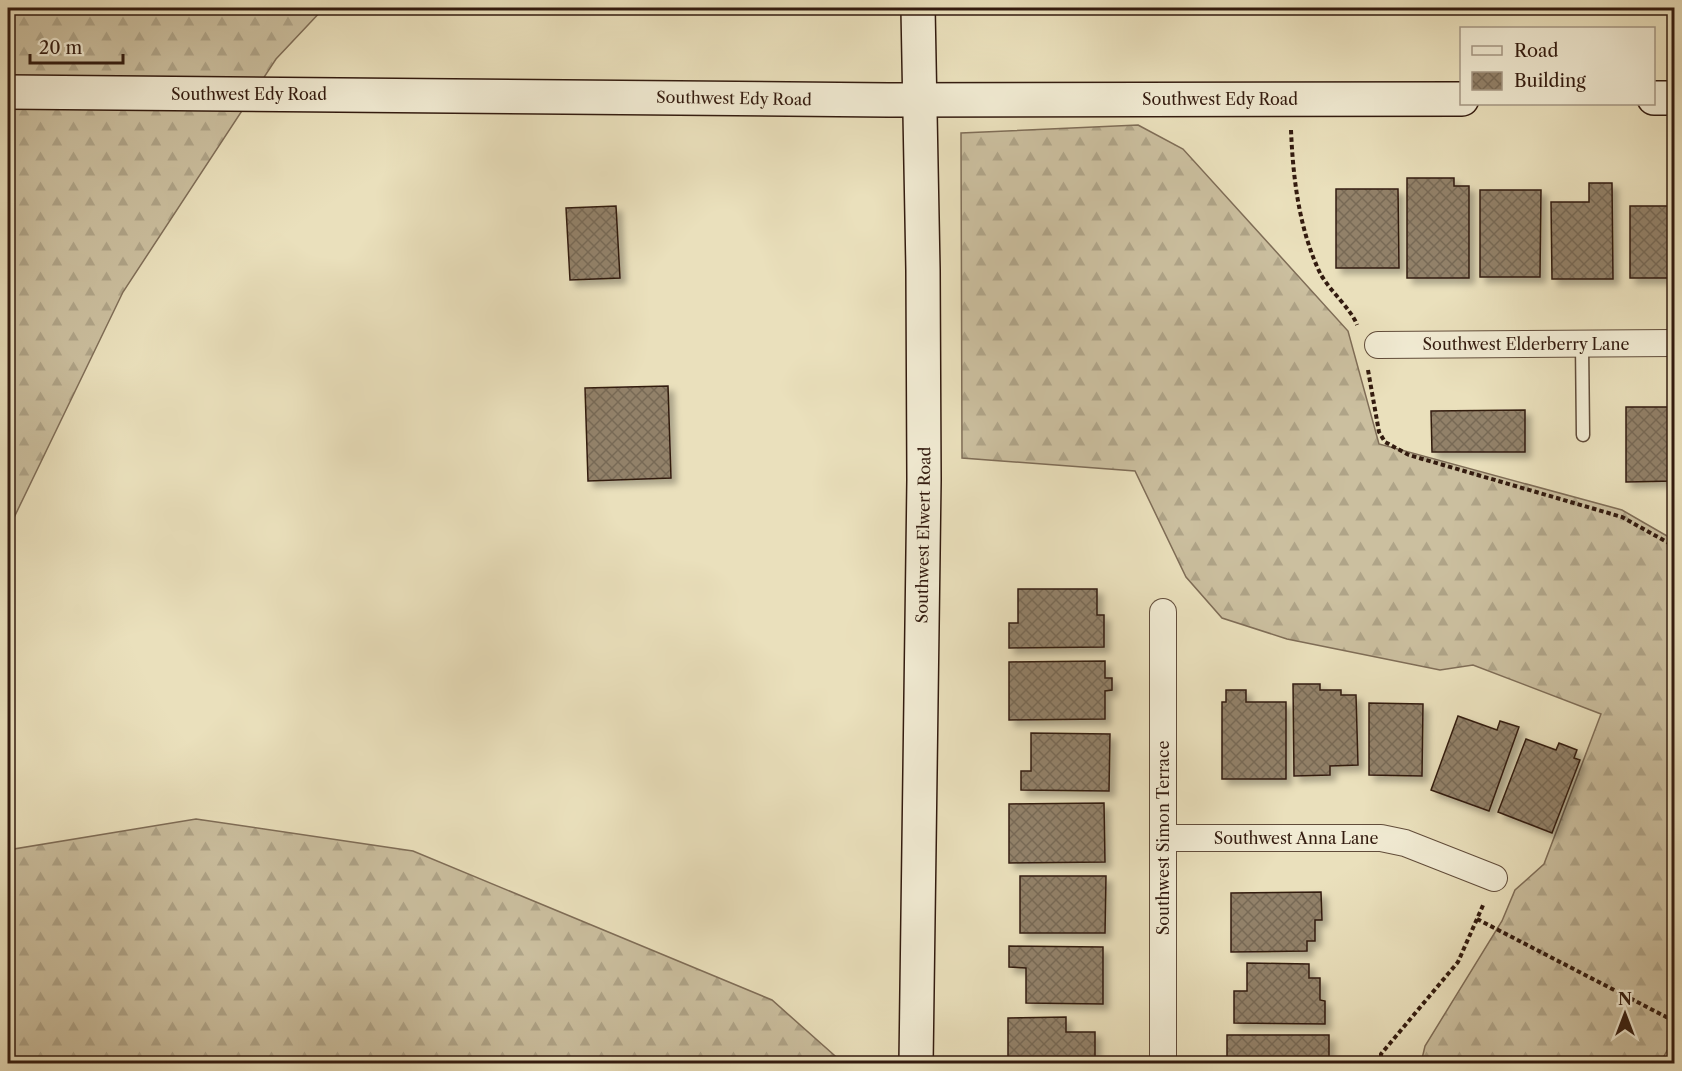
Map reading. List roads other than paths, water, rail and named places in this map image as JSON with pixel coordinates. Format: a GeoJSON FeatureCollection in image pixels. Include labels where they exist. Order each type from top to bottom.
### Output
{"type":"FeatureCollection","features":[{"type":"Feature","properties":{"kind":"main road","name":"Southwest Elwert Road"},"geometry":{"type":"LineString","coordinates":[[916,1064],[924,480],[918,8]]}},
{"type":"Feature","properties":{"kind":"main road","name":"Southwest Edy Road"},"geometry":{"type":"LineString","coordinates":[[8,92],[920,100],[1460,99]]}},
{"type":"Feature","properties":{"kind":"main road"},"geometry":{"type":"LineString","coordinates":[[1655,98],[1674,98]]}},
{"type":"Feature","properties":{"kind":"street","name":"Southwest Elderberry Lane"},"geometry":{"type":"LineString","coordinates":[[1378,345],[1674,343]]}},
{"type":"Feature","properties":{"kind":"street","name":"Southwest Simon Terrace"},"geometry":{"type":"LineString","coordinates":[[1163,612],[1163,1064]]}},
{"type":"Feature","properties":{"kind":"street","name":"Southwest Anna Lane"},"geometry":{"type":"LineString","coordinates":[[1163,838],[1381,838],[1405,843],[1494,878]]}},
{"type":"Feature","properties":{"kind":"lane"},"geometry":{"type":"LineString","coordinates":[[1582,343],[1583,435]]}}]}
